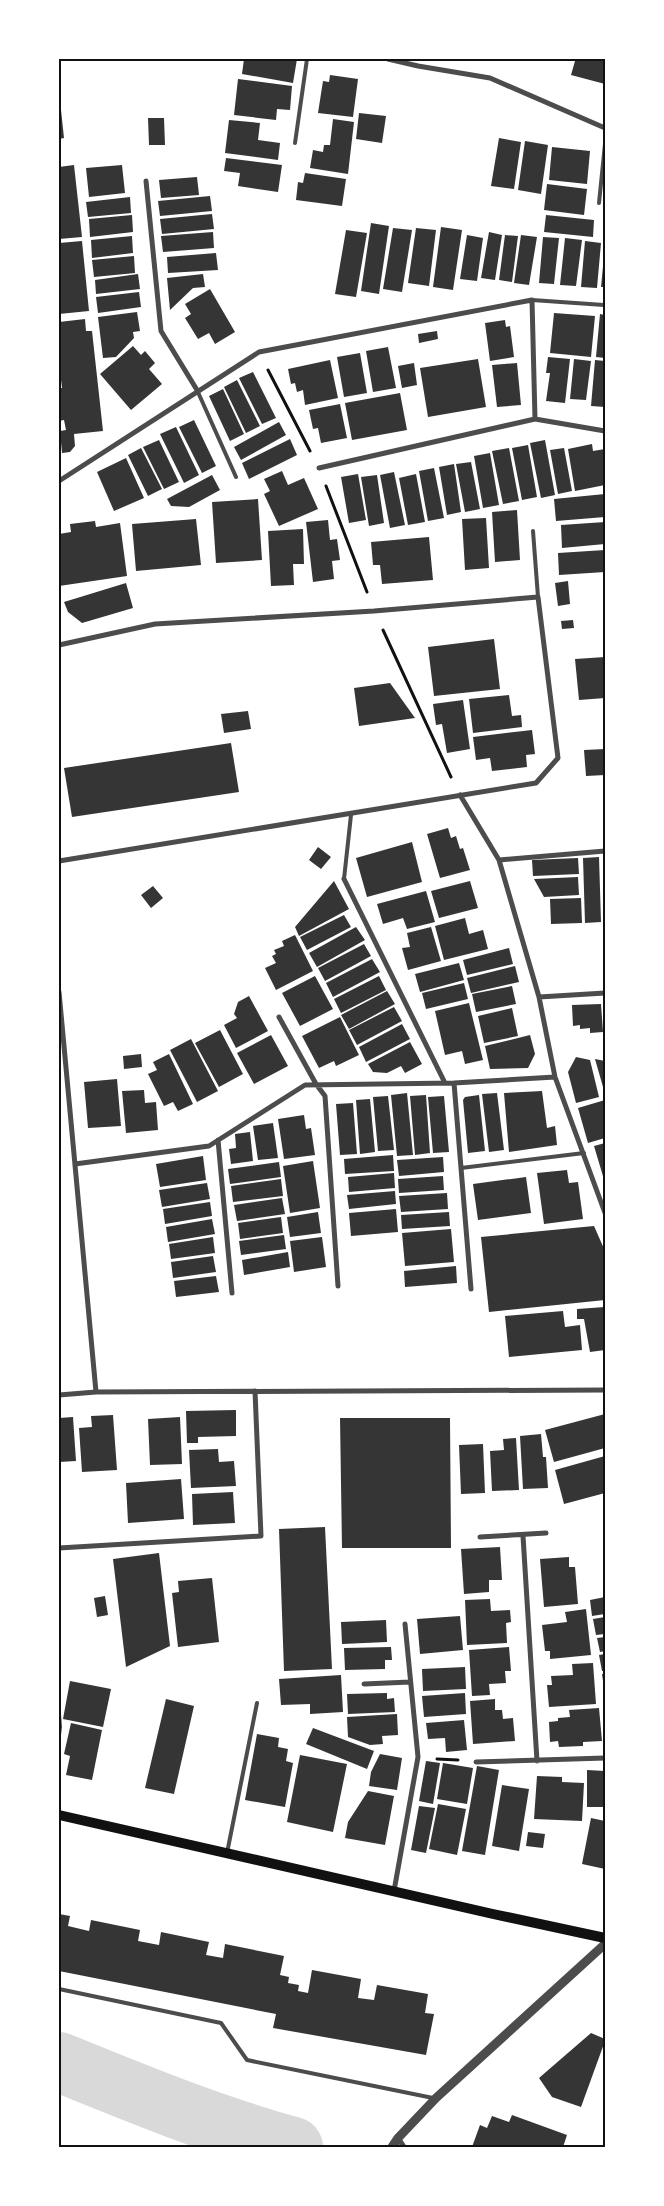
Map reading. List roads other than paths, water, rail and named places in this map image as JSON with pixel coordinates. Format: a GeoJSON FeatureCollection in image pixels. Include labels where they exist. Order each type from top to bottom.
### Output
{"type":"FeatureCollection","features":[{"type":"Feature","properties":{"kind":"main road"},"geometry":{"type":"LineString","coordinates":[[59,1815],[605,1938]]}},
{"type":"Feature","properties":{"kind":"street"},"geometry":{"type":"LineString","coordinates":[[388,59],[490,78],[605,128]]}},
{"type":"Feature","properties":{"kind":"street"},"geometry":{"type":"LineString","coordinates":[[146,181],[161,331],[197,390]]}},
{"type":"Feature","properties":{"kind":"street"},"geometry":{"type":"LineString","coordinates":[[59,482],[197,390],[259,352],[532,300],[535,419]]}},
{"type":"Feature","properties":{"kind":"street"},"geometry":{"type":"LineString","coordinates":[[319,468],[535,419],[605,432]]}},
{"type":"Feature","properties":{"kind":"street"},"geometry":{"type":"LineString","coordinates":[[59,645],[155,624],[374,611],[538,597],[558,758],[536,783],[351,815],[59,861]]}},
{"type":"Feature","properties":{"kind":"street"},"geometry":{"type":"LineString","coordinates":[[460,795],[499,860],[539,997],[555,1076],[605,1213]]}},
{"type":"Feature","properties":{"kind":"street"},"geometry":{"type":"LineString","coordinates":[[499,860],[605,851]]}},
{"type":"Feature","properties":{"kind":"street"},"geometry":{"type":"LineString","coordinates":[[344,879],[445,1082]]}},
{"type":"Feature","properties":{"kind":"street"},"geometry":{"type":"LineString","coordinates":[[59,992],[96,1392]]}},
{"type":"Feature","properties":{"kind":"street"},"geometry":{"type":"LineString","coordinates":[[539,997],[605,993]]}},
{"type":"Feature","properties":{"kind":"street"},"geometry":{"type":"LineString","coordinates":[[279,1017],[316,1084],[325,1096],[338,1286]]}},
{"type":"Feature","properties":{"kind":"street"},"geometry":{"type":"LineString","coordinates":[[59,1068],[66,1067]]}},
{"type":"Feature","properties":{"kind":"street"},"geometry":{"type":"LineString","coordinates":[[75,1164],[209,1146],[305,1084],[454,1083],[555,1076]]}},
{"type":"Feature","properties":{"kind":"street"},"geometry":{"type":"LineString","coordinates":[[454,1083],[471,1289]]}},
{"type":"Feature","properties":{"kind":"street"},"geometry":{"type":"LineString","coordinates":[[218,1140],[232,1293]]}},
{"type":"Feature","properties":{"kind":"street"},"geometry":{"type":"LineString","coordinates":[[59,1395],[96,1392],[605,1390]]}},
{"type":"Feature","properties":{"kind":"street"},"geometry":{"type":"LineString","coordinates":[[59,1548],[261,1536],[255,1391]]}},
{"type":"Feature","properties":{"kind":"street"},"geometry":{"type":"LineString","coordinates":[[480,1537],[523,1536],[546,1533]]}},
{"type":"Feature","properties":{"kind":"street"},"geometry":{"type":"LineString","coordinates":[[523,1536],[537,1761]]}},
{"type":"Feature","properties":{"kind":"street"},"geometry":{"type":"LineString","coordinates":[[394,1891],[418,1757],[405,1624]]}},
{"type":"Feature","properties":{"kind":"street"},"geometry":{"type":"LineString","coordinates":[[364,1684],[410,1682]]}},
{"type":"Feature","properties":{"kind":"street"},"geometry":{"type":"LineString","coordinates":[[476,1762],[605,1758]]}},
{"type":"Feature","properties":{"kind":"street"},"geometry":{"type":"LineString","coordinates":[[392,2147],[398,2138],[436,2098],[605,1944]]}},
{"type":"Feature","properties":{"kind":"street"},"geometry":{"type":"LineString","coordinates":[[398,2138],[404,2147]]}},
{"type":"Feature","properties":{"kind":"lane"},"geometry":{"type":"LineString","coordinates":[[295,143],[307,59]]}},
{"type":"Feature","properties":{"kind":"lane"},"geometry":{"type":"LineString","coordinates":[[599,203],[605,144]]}},
{"type":"Feature","properties":{"kind":"lane"},"geometry":{"type":"LineString","coordinates":[[532,300],[604,306]]}},
{"type":"Feature","properties":{"kind":"lane"},"geometry":{"type":"LineString","coordinates":[[197,390],[236,477]]}},
{"type":"Feature","properties":{"kind":"lane"},"geometry":{"type":"LineString","coordinates":[[533,531],[538,597]]}},
{"type":"Feature","properties":{"kind":"lane"},"geometry":{"type":"LineString","coordinates":[[344,879],[351,815]]}},
{"type":"Feature","properties":{"kind":"lane"},"geometry":{"type":"LineString","coordinates":[[461,1168],[584,1153]]}},
{"type":"Feature","properties":{"kind":"lane"},"geometry":{"type":"LineString","coordinates":[[227,1853],[257,1703]]}},
{"type":"Feature","properties":{"kind":"lane"},"geometry":{"type":"LineString","coordinates":[[59,1714],[59,1735]]}},
{"type":"Feature","properties":{"kind":"lane"},"geometry":{"type":"LineString","coordinates":[[59,1989],[221,2023],[247,2060],[436,2098]]}},
{"type":"Feature","properties":{"kind":"waterway"},"geometry":{"type":"LineString","coordinates":[[59,2062],[204,2119],[293,2147]]}}]}
